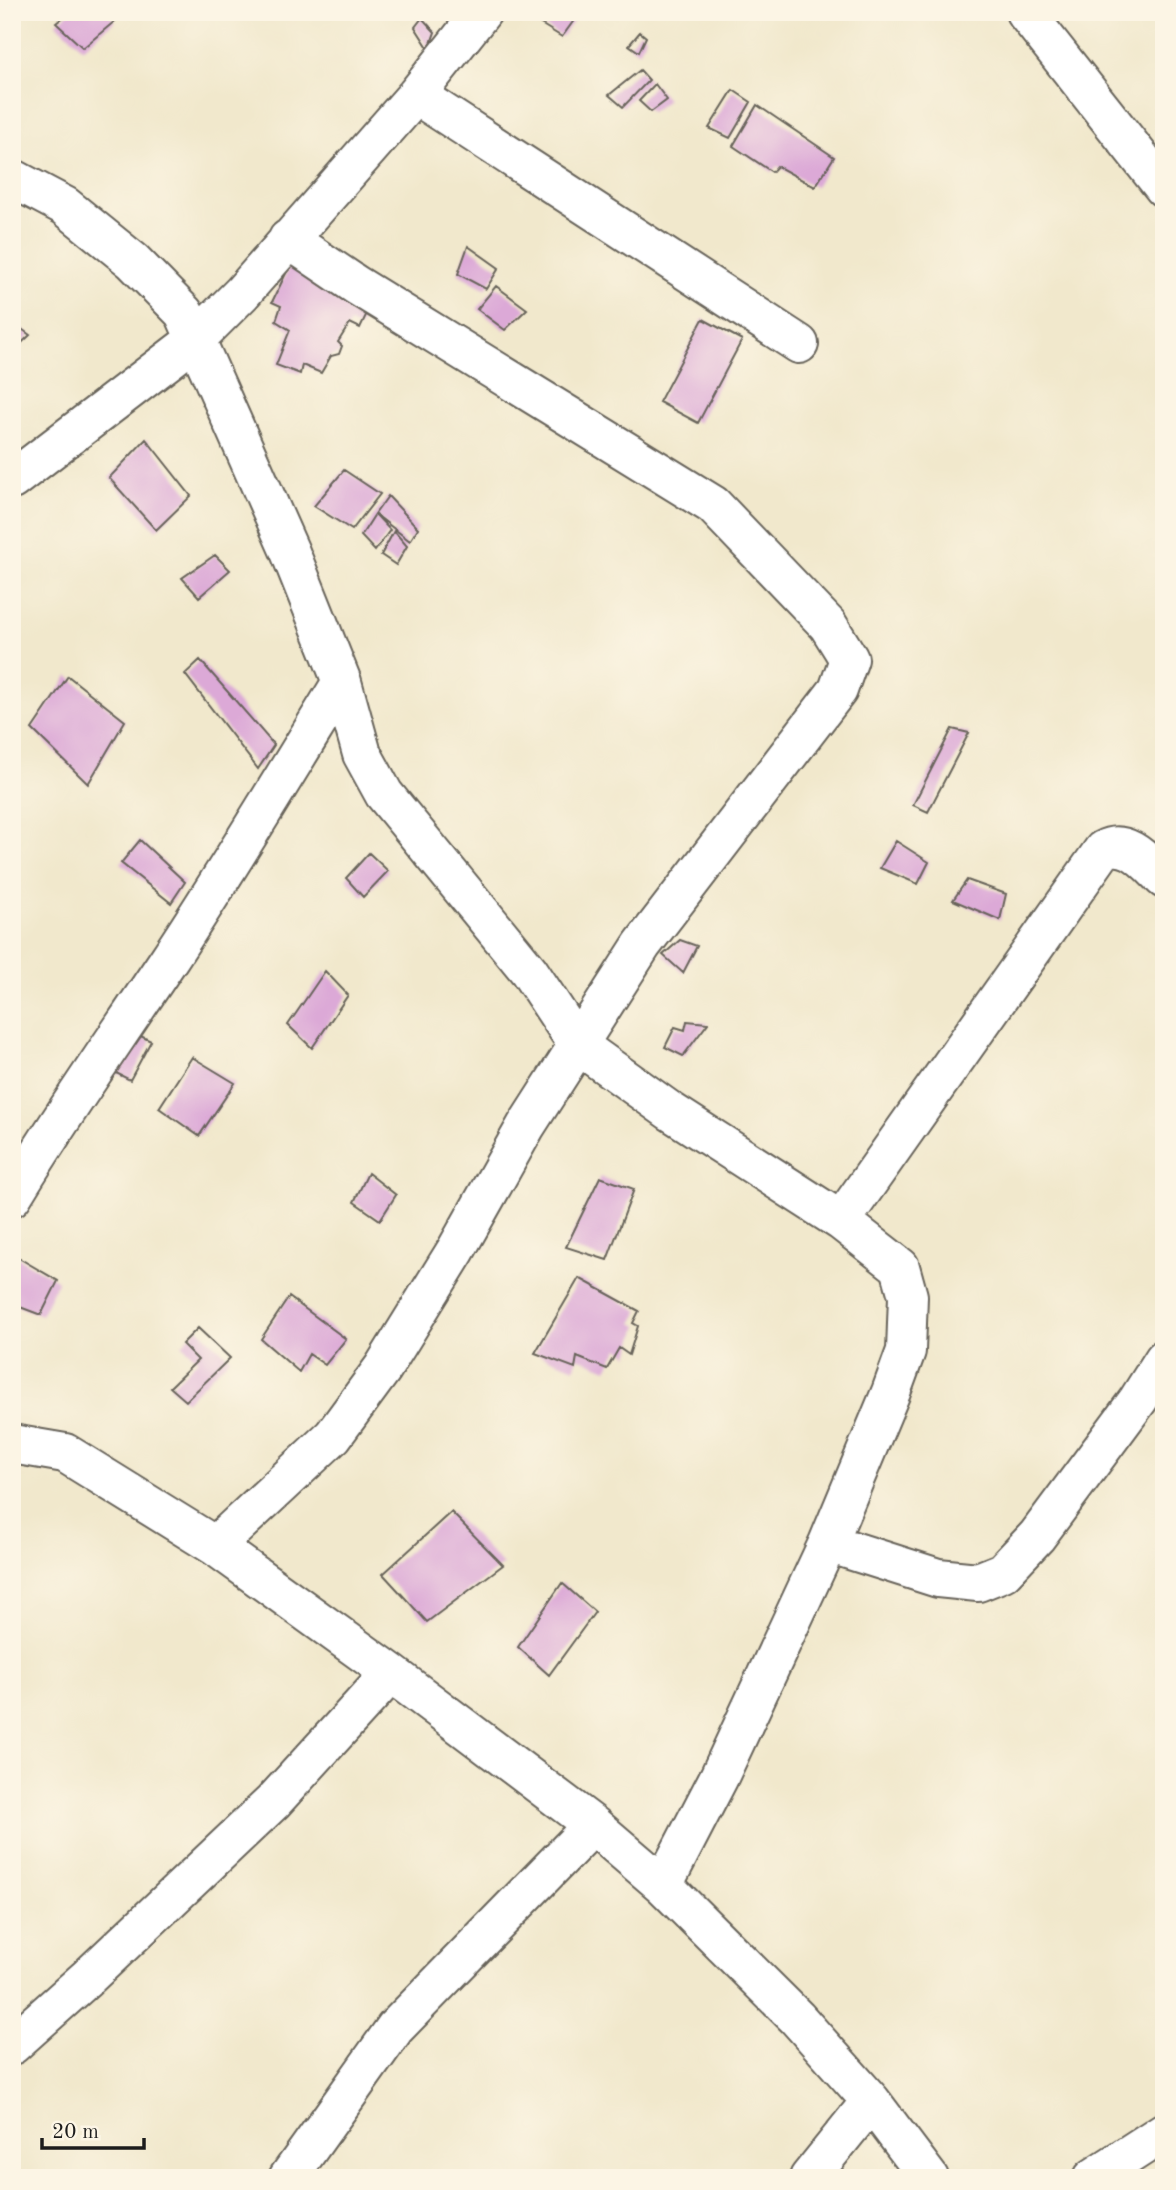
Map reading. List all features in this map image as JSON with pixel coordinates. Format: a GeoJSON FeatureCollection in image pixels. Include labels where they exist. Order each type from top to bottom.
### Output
{"type":"FeatureCollection","features":[{"type":"Feature","properties":{"kind":"street"},"geometry":{"type":"LineString","coordinates":[[12,480],[195,340],[242,293],[416,95],[482,12]]}},
{"type":"Feature","properties":{"kind":"street"},"geometry":{"type":"LineString","coordinates":[[1025,12],[1164,188]]}},
{"type":"Feature","properties":{"kind":"street"},"geometry":{"type":"LineString","coordinates":[[416,95],[799,344]]}},
{"type":"Feature","properties":{"kind":"street"},"geometry":{"type":"LineString","coordinates":[[12,178],[65,206],[133,261],[184,313],[290,552],[342,682],[362,754],[384,794],[529,971],[578,1045],[670,1111],[841,1221],[900,1267],[908,1296],[906,1351],[828,1544],[719,1777],[663,1885]]}},
{"type":"Feature","properties":{"kind":"street"},"geometry":{"type":"LineString","coordinates":[[215,1546],[333,1436],[383,1368],[578,1045],[642,946],[838,690],[849,659],[828,625],[713,505],[356,285],[288,239]]}},
{"type":"Feature","properties":{"kind":"street"},"geometry":{"type":"LineString","coordinates":[[12,1197],[64,1111],[234,858],[342,682]]}},
{"type":"Feature","properties":{"kind":"street"},"geometry":{"type":"LineString","coordinates":[[841,1221],[1103,850],[1112,845],[1123,845],[1164,879]]}},
{"type":"Feature","properties":{"kind":"street"},"geometry":{"type":"LineString","coordinates":[[828,1544],[938,1578],[978,1581],[1003,1572],[1037,1536],[1138,1399],[1164,1359]]}},
{"type":"Feature","properties":{"kind":"street"},"geometry":{"type":"LineString","coordinates":[[12,1444],[65,1453],[215,1546],[391,1673],[593,1825],[663,1885],[797,2018],[871,2101],[929,2178]]}},
{"type":"Feature","properties":{"kind":"street"},"geometry":{"type":"LineString","coordinates":[[12,2045],[86,1979],[273,1802],[391,1673]]}},
{"type":"Feature","properties":{"kind":"street"},"geometry":{"type":"LineString","coordinates":[[288,2178],[395,2028],[593,1825]]}},
{"type":"Feature","properties":{"kind":"street"},"geometry":{"type":"LineString","coordinates":[[809,2178],[871,2101]]}},
{"type":"Feature","properties":{"kind":"street"},"geometry":{"type":"LineString","coordinates":[[1093,2178],[1158,2146]]}},
{"type":"Feature","properties":{"kind":"building"},"geometry":{"type":"Polygon","coordinates":[[[70,12],[107,12],[115,21],[83,48],[56,23],[70,12]]]}},
{"type":"Feature","properties":{"kind":"building"},"geometry":{"type":"Polygon","coordinates":[[[534,12],[580,12],[562,37],[531,18],[534,12]]]}},
{"type":"Feature","properties":{"kind":"building"},"geometry":{"type":"Polygon","coordinates":[[[422,18],[435,32],[429,49],[415,27],[422,18]]]}},
{"type":"Feature","properties":{"kind":"building"},"geometry":{"type":"Polygon","coordinates":[[[640,32],[646,37],[639,52],[629,45],[640,32]]]}},
{"type":"Feature","properties":{"kind":"building"},"geometry":{"type":"Polygon","coordinates":[[[640,70],[649,80],[623,107],[609,95],[640,70]]]}},
{"type":"Feature","properties":{"kind":"building"},"geometry":{"type":"Polygon","coordinates":[[[655,84],[667,100],[651,112],[639,101],[655,84]]]}},
{"type":"Feature","properties":{"kind":"building"},"geometry":{"type":"Polygon","coordinates":[[[733,90],[751,102],[730,138],[709,128],[733,90]]]}},
{"type":"Feature","properties":{"kind":"building"},"geometry":{"type":"Polygon","coordinates":[[[757,105],[834,157],[815,187],[777,166],[772,172],[733,146],[757,105]]]}},
{"type":"Feature","properties":{"kind":"building"},"geometry":{"type":"Polygon","coordinates":[[[468,246],[499,268],[486,289],[458,274],[468,246]]]}},
{"type":"Feature","properties":{"kind":"building"},"geometry":{"type":"Polygon","coordinates":[[[292,261],[370,307],[360,328],[350,323],[338,342],[342,346],[339,354],[331,356],[321,373],[302,365],[300,374],[276,365],[290,330],[276,321],[281,306],[272,302],[292,261]]]}},
{"type":"Feature","properties":{"kind":"building"},"geometry":{"type":"Polygon","coordinates":[[[496,286],[527,309],[505,330],[477,309],[496,286]]]}},
{"type":"Feature","properties":{"kind":"building"},"geometry":{"type":"Polygon","coordinates":[[[703,319],[742,340],[698,423],[659,402],[703,319]]]}},
{"type":"Feature","properties":{"kind":"building"},"geometry":{"type":"Polygon","coordinates":[[[12,322],[30,335],[12,352],[12,322]]]}},
{"type":"Feature","properties":{"kind":"building"},"geometry":{"type":"Polygon","coordinates":[[[146,439],[191,496],[156,530],[109,478],[146,439]]]}},
{"type":"Feature","properties":{"kind":"building"},"geometry":{"type":"Polygon","coordinates":[[[344,470],[380,494],[352,530],[314,506],[344,470]]]}},
{"type":"Feature","properties":{"kind":"building"},"geometry":{"type":"Polygon","coordinates":[[[388,496],[418,528],[410,541],[375,514],[388,496]]]}},
{"type":"Feature","properties":{"kind":"building"},"geometry":{"type":"Polygon","coordinates":[[[375,514],[390,530],[375,551],[361,536],[375,514]]]}},
{"type":"Feature","properties":{"kind":"building"},"geometry":{"type":"Polygon","coordinates":[[[394,531],[407,546],[396,565],[381,555],[394,531]]]}},
{"type":"Feature","properties":{"kind":"building"},"geometry":{"type":"Polygon","coordinates":[[[215,555],[230,570],[199,597],[182,578],[215,555]]]}},
{"type":"Feature","properties":{"kind":"building"},"geometry":{"type":"Polygon","coordinates":[[[200,660],[274,745],[258,769],[185,674],[200,660]]]}},
{"type":"Feature","properties":{"kind":"building"},"geometry":{"type":"Polygon","coordinates":[[[68,676],[125,721],[88,784],[32,729],[68,676]]]}},
{"type":"Feature","properties":{"kind":"building"},"geometry":{"type":"Polygon","coordinates":[[[952,729],[969,733],[928,812],[913,805],[952,729]]]}},
{"type":"Feature","properties":{"kind":"building"},"geometry":{"type":"Polygon","coordinates":[[[140,840],[185,882],[171,903],[121,863],[140,840]]]}},
{"type":"Feature","properties":{"kind":"building"},"geometry":{"type":"Polygon","coordinates":[[[896,841],[929,862],[918,884],[880,868],[896,841]]]}},
{"type":"Feature","properties":{"kind":"building"},"geometry":{"type":"Polygon","coordinates":[[[369,853],[388,871],[363,897],[346,878],[369,853]]]}},
{"type":"Feature","properties":{"kind":"building"},"geometry":{"type":"Polygon","coordinates":[[[967,880],[1006,894],[1000,920],[953,900],[967,880]]]}},
{"type":"Feature","properties":{"kind":"building"},"geometry":{"type":"Polygon","coordinates":[[[680,940],[697,946],[683,973],[663,955],[680,940]]]}},
{"type":"Feature","properties":{"kind":"building"},"geometry":{"type":"Polygon","coordinates":[[[325,971],[348,995],[312,1048],[288,1025],[325,971]]]}},
{"type":"Feature","properties":{"kind":"building"},"geometry":{"type":"Polygon","coordinates":[[[687,1021],[708,1023],[683,1056],[665,1047],[675,1027],[685,1030],[687,1021]]]}},
{"type":"Feature","properties":{"kind":"building"},"geometry":{"type":"Polygon","coordinates":[[[130,1031],[151,1041],[130,1080],[110,1070],[130,1031]]]}},
{"type":"Feature","properties":{"kind":"building"},"geometry":{"type":"Polygon","coordinates":[[[192,1057],[235,1083],[199,1136],[159,1108],[192,1057]]]}},
{"type":"Feature","properties":{"kind":"building"},"geometry":{"type":"Polygon","coordinates":[[[368,1173],[396,1195],[380,1220],[354,1202],[368,1173]]]}},
{"type":"Feature","properties":{"kind":"building"},"geometry":{"type":"Polygon","coordinates":[[[600,1177],[634,1189],[607,1260],[566,1247],[600,1177]]]}},
{"type":"Feature","properties":{"kind":"building"},"geometry":{"type":"Polygon","coordinates":[[[12,1254],[58,1281],[41,1315],[12,1304],[12,1254]]]}},
{"type":"Feature","properties":{"kind":"building"},"geometry":{"type":"Polygon","coordinates":[[[579,1278],[639,1311],[633,1323],[638,1326],[629,1355],[619,1348],[607,1369],[577,1357],[575,1368],[535,1353],[579,1278]]]}},
{"type":"Feature","properties":{"kind":"building"},"geometry":{"type":"Polygon","coordinates":[[[289,1297],[346,1339],[325,1365],[309,1354],[299,1372],[261,1339],[289,1297]]]}},
{"type":"Feature","properties":{"kind":"building"},"geometry":{"type":"Polygon","coordinates":[[[198,1328],[230,1358],[186,1401],[170,1387],[198,1360],[182,1344],[198,1328]]]}},
{"type":"Feature","properties":{"kind":"building"},"geometry":{"type":"Polygon","coordinates":[[[451,1512],[503,1565],[427,1622],[383,1574],[451,1512]]]}},
{"type":"Feature","properties":{"kind":"building"},"geometry":{"type":"Polygon","coordinates":[[[562,1583],[595,1612],[549,1675],[518,1647],[562,1583]]]}}]}
